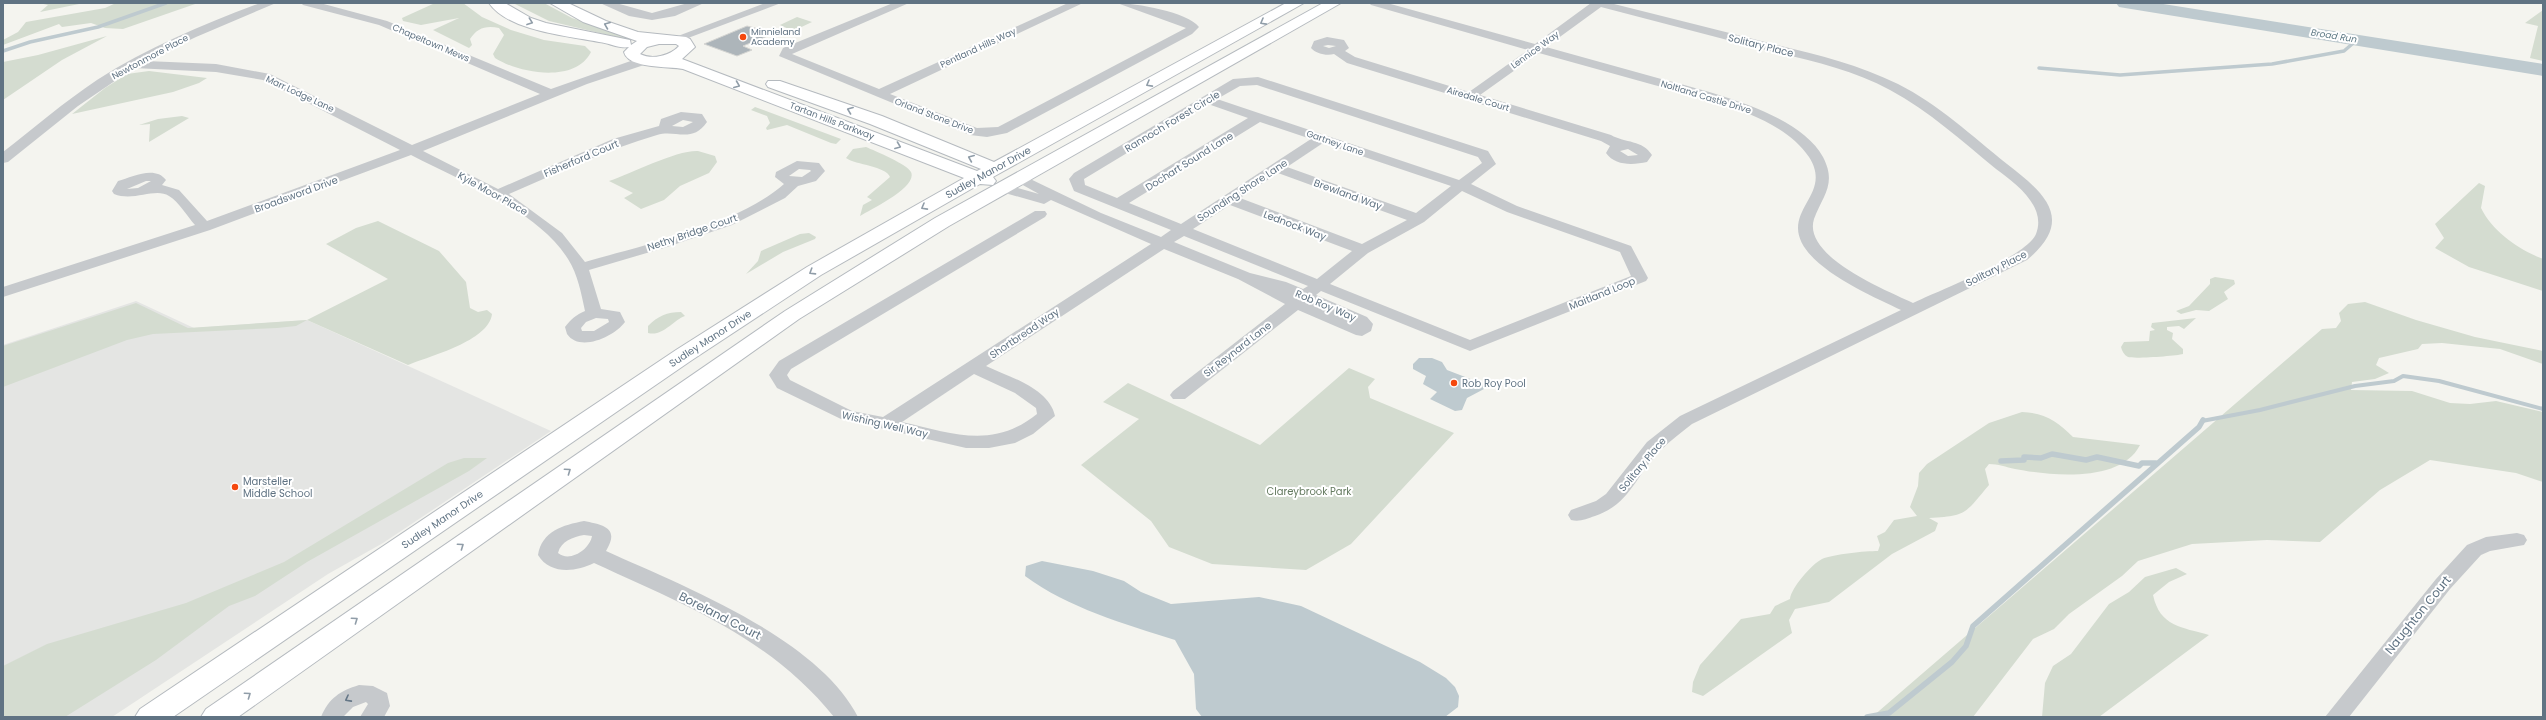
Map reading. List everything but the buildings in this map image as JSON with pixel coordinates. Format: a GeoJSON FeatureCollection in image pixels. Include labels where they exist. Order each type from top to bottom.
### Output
{"type":"FeatureCollection","features":[{"type":"Feature","properties":{"kind":"main road","name":"Tartan Hills Parkway"},"geometry":{"type":"LineString","coordinates":[[496,3],[528,22],[558,30],[621,42],[629,45],[643,57],[687,65],[999,178]]}},
{"type":"Feature","properties":{"kind":"main road"},"geometry":{"type":"LineString","coordinates":[[557,3],[630,35],[658,39],[683,45],[677,55],[643,57],[642,44],[658,39]]}},
{"type":"Feature","properties":{"kind":"main road","name":"Sudley Manor Drive"},"geometry":{"type":"LineString","coordinates":[[216,717],[792,315],[875,262],[999,178],[1297,3]]}},
{"type":"Feature","properties":{"kind":"main road","name":"Sudley Manor Drive"},"geometry":{"type":"LineString","coordinates":[[150,717],[751,311],[870,238],[999,178],[1334,3]]}},
{"type":"Feature","properties":{"kind":"main road","name":"Tartan Hills Parkway"},"geometry":{"type":"LineString","coordinates":[[683,45],[696,59],[841,106],[999,178]]}},
{"type":"Feature","properties":{"kind":"street","name":"Newtonmore Place"},"geometry":{"type":"LineString","coordinates":[[3,159],[91,91],[132,64],[188,36],[270,3]]}},
{"type":"Feature","properties":{"kind":"street","name":"Chapeltown Mews"},"geometry":{"type":"LineString","coordinates":[[307,3],[383,23],[550,94]]}},
{"type":"Feature","properties":{"kind":"street"},"geometry":{"type":"LineString","coordinates":[[606,3],[651,18],[662,17],[698,3]]}},
{"type":"Feature","properties":{"kind":"street"},"geometry":{"type":"LineString","coordinates":[[683,45],[737,19],[775,3]]}},
{"type":"Feature","properties":{"kind":"street","name":"Orland Stone Drive"},"geometry":{"type":"LineString","coordinates":[[903,3],[785,54],[788,58],[975,132],[996,132],[1188,32],[1193,27],[1183,21],[1123,3]]}},
{"type":"Feature","properties":{"kind":"street","name":"Pentland Hills Way"},"geometry":{"type":"LineString","coordinates":[[879,94],[1076,3]]}},
{"type":"Feature","properties":{"kind":"street","name":"Noltland Castle Drive"},"geometry":{"type":"LineString","coordinates":[[1375,3],[1730,103],[1770,120],[1795,136],[1813,153],[1822,171],[1821,192],[1805,221],[1809,241],[1827,260],[1842,271],[1912,309]]}},
{"type":"Feature","properties":{"kind":"street","name":"Lennice Way"},"geometry":{"type":"LineString","coordinates":[[1470,97],[1599,3]]}},
{"type":"Feature","properties":{"kind":"street","name":"Solitary Place"},"geometry":{"type":"LineString","coordinates":[[1578,515],[1603,506],[1613,500],[1654,446],[1686,420],[1912,309],[2022,257],[2039,242],[2046,224],[2045,214],[2040,203],[2023,183],[1930,110],[1879,80],[1822,60],[1599,3]]}},
{"type":"Feature","properties":{"kind":"street","name":"Airedale Court"},"geometry":{"type":"LineString","coordinates":[[1337,51],[1351,60],[1606,138],[1621,146]]}},
{"type":"Feature","properties":{"kind":"street","name":"Broadsword Drive"},"geometry":{"type":"LineString","coordinates":[[3,292],[204,227],[296,195],[643,57]]}},
{"type":"Feature","properties":{"kind":"street","name":"Marr Lodge Lane"},"geometry":{"type":"LineString","coordinates":[[132,64],[216,68],[266,77],[412,150]]}},
{"type":"Feature","properties":{"kind":"street","name":"Rannoch Forest Circle"},"geometry":{"type":"LineString","coordinates":[[1318,286],[1079,188],[1076,179],[1237,82],[1258,81],[1475,152],[1488,159],[1489,164],[1461,185]]}},
{"type":"Feature","properties":{"kind":"street","name":"Gartney Lane"},"geometry":{"type":"LineString","coordinates":[[1208,100],[1461,185]]}},
{"type":"Feature","properties":{"kind":"street","name":"Dochart Sound Lane"},"geometry":{"type":"LineString","coordinates":[[1118,204],[1259,117]]}},
{"type":"Feature","properties":{"kind":"street","name":"Fisherford Court"},"geometry":{"type":"LineString","coordinates":[[498,194],[618,142],[665,128]]}},
{"type":"Feature","properties":{"kind":"street","name":"Sounding Shore Lane"},"geometry":{"type":"LineString","coordinates":[[1161,242],[1322,138]]}},
{"type":"Feature","properties":{"kind":"street","name":"Kyle Moor Place"},"geometry":{"type":"LineString","coordinates":[[412,150],[498,194],[528,212],[553,233],[580,268],[594,314]]}},
{"type":"Feature","properties":{"kind":"street","name":"Brewland Way"},"geometry":{"type":"LineString","coordinates":[[1276,168],[1419,219]]}},
{"type":"Feature","properties":{"kind":"street","name":"Rob Roy Way"},"geometry":{"type":"LineString","coordinates":[[999,178],[1300,299]]}},
{"type":"Feature","properties":{"kind":"street","name":"Nethy Bridge Court"},"geometry":{"type":"LineString","coordinates":[[580,268],[674,240],[733,218],[777,198],[795,182]]}},
{"type":"Feature","properties":{"kind":"street"},"geometry":{"type":"LineString","coordinates":[[1300,299],[1363,250],[1419,219],[1461,185]]}},
{"type":"Feature","properties":{"kind":"street","name":"Maitland Loop"},"geometry":{"type":"LineString","coordinates":[[1318,286],[1470,346],[1640,278],[1626,249],[1512,209],[1461,185]]}},
{"type":"Feature","properties":{"kind":"street"},"geometry":{"type":"LineString","coordinates":[[153,187],[174,193],[204,227]]}},
{"type":"Feature","properties":{"kind":"street","name":"Lednock Way"},"geometry":{"type":"LineString","coordinates":[[1228,199],[1363,250]]}},
{"type":"Feature","properties":{"kind":"street","name":"Wishing Well Way"},"geometry":{"type":"LineString","coordinates":[[973,367],[1021,389],[1044,406],[1047,411],[1046,416],[1025,433],[1012,439],[982,443],[966,442],[832,410],[783,384],[778,375],[780,370],[1040,214]]}},
{"type":"Feature","properties":{"kind":"street","name":"Shortbread Way"},"geometry":{"type":"LineString","coordinates":[[886,424],[1161,242]]}},
{"type":"Feature","properties":{"kind":"street","name":"Sir Reynard Lane"},"geometry":{"type":"LineString","coordinates":[[1179,394],[1300,299]]}},
{"type":"Feature","properties":{"kind":"street","name":"Naughton Court"},"geometry":{"type":"LineString","coordinates":[[2336,717],[2443,584],[2474,550],[2486,544],[2517,540]]}},
{"type":"Feature","properties":{"kind":"street","name":"Boreland Court"},"geometry":{"type":"LineString","coordinates":[[593,554],[735,621],[774,644],[809,672],[847,717]]}},
{"type":"Feature","properties":{"kind":"street"},"geometry":{"type":"LineString","coordinates":[[332,717],[334,710],[343,701],[365,693],[373,694],[379,699],[379,706],[370,717]]}},
{"type":"Feature","properties":{"kind":"shaded area","name":"Marsteller Middle School"},"geometry":{"type":"Polygon","coordinates":[[[136,301],[194,328],[307,320],[551,431],[383,543],[328,574],[112,717],[3,717],[3,345],[136,301]]]}},
{"type":"Feature","properties":{"kind":"shaded area","name":"Rob Roy Pool"},"geometry":{"type":"Polygon","coordinates":[[[1419,358],[1432,358],[1442,362],[1447,370],[1486,385],[1484,389],[1467,398],[1462,410],[1455,411],[1430,399],[1437,392],[1423,384],[1426,376],[1413,369],[1413,364],[1419,358]]]}},
{"type":"Feature","properties":{"kind":"shaded area"},"geometry":{"type":"Polygon","coordinates":[[[1042,561],[1093,571],[1124,581],[1141,592],[1171,604],[1259,597],[1301,606],[1420,662],[1446,678],[1455,687],[1459,696],[1458,707],[1445,717],[1202,717],[1196,709],[1194,674],[1175,640],[1097,614],[1078,606],[1025,576],[1026,566],[1042,561]]]}},
{"type":"Feature","properties":{"kind":"green space"},"geometry":{"type":"Polygon","coordinates":[[[39,3],[84,3],[40,12],[48,5],[39,3]]]}},
{"type":"Feature","properties":{"kind":"green space"},"geometry":{"type":"Polygon","coordinates":[[[116,3],[198,3],[123,29],[105,28],[91,23],[62,27],[59,24],[3,45],[3,40],[18,32],[26,22],[105,8],[116,3]]]}},
{"type":"Feature","properties":{"kind":"green space"},"geometry":{"type":"Polygon","coordinates":[[[435,3],[463,3],[482,17],[511,30],[544,40],[585,46],[591,52],[583,62],[572,69],[560,72],[546,73],[517,68],[495,58],[493,54],[504,35],[499,28],[486,27],[476,32],[470,39],[472,45],[469,48],[433,30],[459,18],[421,25],[403,21],[402,18],[435,3]]]}},
{"type":"Feature","properties":{"kind":"green space"},"geometry":{"type":"Polygon","coordinates":[[[513,3],[544,3],[572,18],[633,38],[629,40],[549,21],[513,3]]]}},
{"type":"Feature","properties":{"kind":"green space"},"geometry":{"type":"Polygon","coordinates":[[[2543,10],[2543,61],[2530,58],[2538,26],[2525,23],[2543,10]]]}},
{"type":"Feature","properties":{"kind":"green space"},"geometry":{"type":"Polygon","coordinates":[[[797,17],[812,22],[793,31],[780,25],[797,17]]]}},
{"type":"Feature","properties":{"kind":"green space"},"geometry":{"type":"Polygon","coordinates":[[[107,36],[62,60],[3,100],[3,62],[38,55],[107,36]]]}},
{"type":"Feature","properties":{"kind":"green space"},"geometry":{"type":"Polygon","coordinates":[[[149,71],[207,78],[199,83],[173,92],[72,114],[105,88],[127,74],[149,71]]]}},
{"type":"Feature","properties":{"kind":"green space"},"geometry":{"type":"Polygon","coordinates":[[[755,107],[841,139],[836,144],[831,143],[787,125],[767,130],[766,128],[770,123],[767,116],[751,110],[755,107]]]}},
{"type":"Feature","properties":{"kind":"green space"},"geometry":{"type":"Polygon","coordinates":[[[182,116],[189,118],[149,142],[150,124],[139,125],[158,119],[182,116]]]}},
{"type":"Feature","properties":{"kind":"green space"},"geometry":{"type":"Polygon","coordinates":[[[866,147],[904,165],[911,172],[911,178],[908,184],[901,191],[860,216],[863,205],[872,200],[867,197],[890,177],[883,170],[846,158],[853,149],[866,147]]]}},
{"type":"Feature","properties":{"kind":"green space"},"geometry":{"type":"Polygon","coordinates":[[[698,151],[715,156],[717,162],[709,173],[680,186],[664,200],[641,209],[624,198],[633,193],[609,181],[666,158],[678,154],[698,151]]]}},
{"type":"Feature","properties":{"kind":"green space"},"geometry":{"type":"Polygon","coordinates":[[[2479,183],[2485,186],[2481,208],[2492,225],[2516,245],[2543,259],[2543,291],[2469,267],[2435,248],[2444,238],[2435,224],[2479,183]]]}},
{"type":"Feature","properties":{"kind":"green space"},"geometry":{"type":"Polygon","coordinates":[[[378,221],[439,251],[466,282],[470,308],[478,312],[487,310],[492,314],[488,324],[481,332],[470,340],[408,365],[307,320],[388,279],[326,244],[356,228],[378,221]]]}},
{"type":"Feature","properties":{"kind":"green space"},"geometry":{"type":"Polygon","coordinates":[[[809,233],[816,237],[815,239],[783,252],[746,274],[758,261],[761,251],[800,234],[809,233]]]}},
{"type":"Feature","properties":{"kind":"green space"},"geometry":{"type":"Polygon","coordinates":[[[2215,277],[2234,280],[2235,284],[2224,292],[2228,299],[2209,311],[2196,310],[2181,314],[2176,311],[2189,306],[2210,284],[2210,279],[2215,277]]]}},
{"type":"Feature","properties":{"kind":"green space"},"geometry":{"type":"Polygon","coordinates":[[[2365,302],[2416,320],[2475,337],[2543,351],[2543,364],[2500,349],[2442,343],[2422,344],[2418,349],[2379,358],[2376,365],[2389,373],[2375,379],[2352,382],[2351,390],[2412,391],[2450,403],[2470,404],[2496,401],[2543,412],[2543,482],[2516,473],[2430,460],[2380,490],[2320,542],[2267,540],[2192,544],[2138,561],[2122,576],[2069,614],[2054,629],[2033,639],[1973,717],[1872,717],[2322,329],[2336,328],[2341,321],[2339,313],[2348,304],[2365,302]]]}},
{"type":"Feature","properties":{"kind":"green space"},"geometry":{"type":"Polygon","coordinates":[[[136,303],[188,328],[307,320],[296,326],[277,328],[153,334],[127,340],[3,387],[3,346],[136,303]]]}},
{"type":"Feature","properties":{"kind":"green space"},"geometry":{"type":"Polygon","coordinates":[[[681,312],[685,316],[658,333],[648,333],[648,326],[659,317],[671,313],[681,312]]]}},
{"type":"Feature","properties":{"kind":"green space"},"geometry":{"type":"Polygon","coordinates":[[[2196,318],[2184,329],[2179,326],[2167,327],[2167,330],[2173,333],[2172,339],[2183,349],[2183,354],[2132,358],[2124,354],[2122,350],[2121,347],[2124,342],[2149,341],[2150,331],[2155,330],[2151,327],[2152,323],[2196,318]]]}},
{"type":"Feature","properties":{"kind":"green space","name":"Clareybrook Park"},"geometry":{"type":"Polygon","coordinates":[[[1349,368],[1375,379],[1368,387],[1370,398],[1454,433],[1351,544],[1306,570],[1212,564],[1169,547],[1151,521],[1081,465],[1139,419],[1103,402],[1128,383],[1260,445],[1349,368]]]}},
{"type":"Feature","properties":{"kind":"green space"},"geometry":{"type":"Polygon","coordinates":[[[2022,412],[2044,416],[2062,426],[2073,437],[2140,445],[2131,457],[2118,466],[2102,471],[2084,474],[2047,474],[1989,464],[1985,469],[1989,485],[1975,502],[1965,511],[1951,516],[1929,518],[1938,523],[1935,531],[1892,554],[1829,602],[1795,609],[1789,620],[1792,633],[1703,696],[1692,692],[1693,682],[1700,665],[1741,619],[1770,614],[1775,606],[1790,599],[1791,594],[1803,577],[1822,559],[1842,554],[1878,551],[1880,545],[1877,536],[1885,532],[1894,520],[1917,516],[1910,507],[1918,486],[1919,473],[1927,464],[1989,423],[2022,412]]]}},
{"type":"Feature","properties":{"kind":"green space"},"geometry":{"type":"Polygon","coordinates":[[[464,458],[487,458],[469,471],[307,562],[255,596],[229,606],[156,660],[65,717],[3,717],[3,666],[47,644],[186,603],[284,562],[448,463],[464,458]]]}},
{"type":"Feature","properties":{"kind":"green space"},"geometry":{"type":"Polygon","coordinates":[[[2176,568],[2187,574],[2169,582],[2153,595],[2156,606],[2167,620],[2174,624],[2209,635],[2099,717],[2042,717],[2045,683],[2053,666],[2071,654],[2109,604],[2129,592],[2145,577],[2176,568]]]}},
{"type":"Feature","properties":{"kind":"waterway"},"geometry":{"type":"LineString","coordinates":[[3,51],[30,42],[98,27],[166,3]]}},
{"type":"Feature","properties":{"kind":"waterway","name":"Broad Run"},"geometry":{"type":"LineString","coordinates":[[2125,3],[2543,70]]}},
{"type":"Feature","properties":{"kind":"waterway"},"geometry":{"type":"LineString","coordinates":[[2039,68],[2120,75],[2272,64],[2344,51],[2358,39]]}},
{"type":"Feature","properties":{"kind":"waterway"},"geometry":{"type":"LineString","coordinates":[[2202,421],[2260,410],[2355,386],[2394,381],[2403,376],[2439,381],[2543,409]]}},
{"type":"Feature","properties":{"kind":"waterway"},"geometry":{"type":"LineString","coordinates":[[1867,717],[1889,713],[1952,662],[1966,646],[1973,626],[2199,427],[2202,421]]}},
{"type":"Feature","properties":{"kind":"waterway"},"geometry":{"type":"LineString","coordinates":[[2001,461],[2024,460],[2024,457],[2041,458],[2052,454],[2086,460],[2097,457],[2139,466],[2142,463],[2156,463]]}},
{"type":"Feature","properties":{"kind":"place","name":"Minnieland Academy"},"geometry":{"type":"Point","coordinates":[743,37]}},
{"type":"Feature","properties":{"kind":"place","name":"Rob Roy Pool"},"geometry":{"type":"Point","coordinates":[1454,383]}},
{"type":"Feature","properties":{"kind":"place","name":"Marsteller Middle School"},"geometry":{"type":"Point","coordinates":[235,487]}}]}
